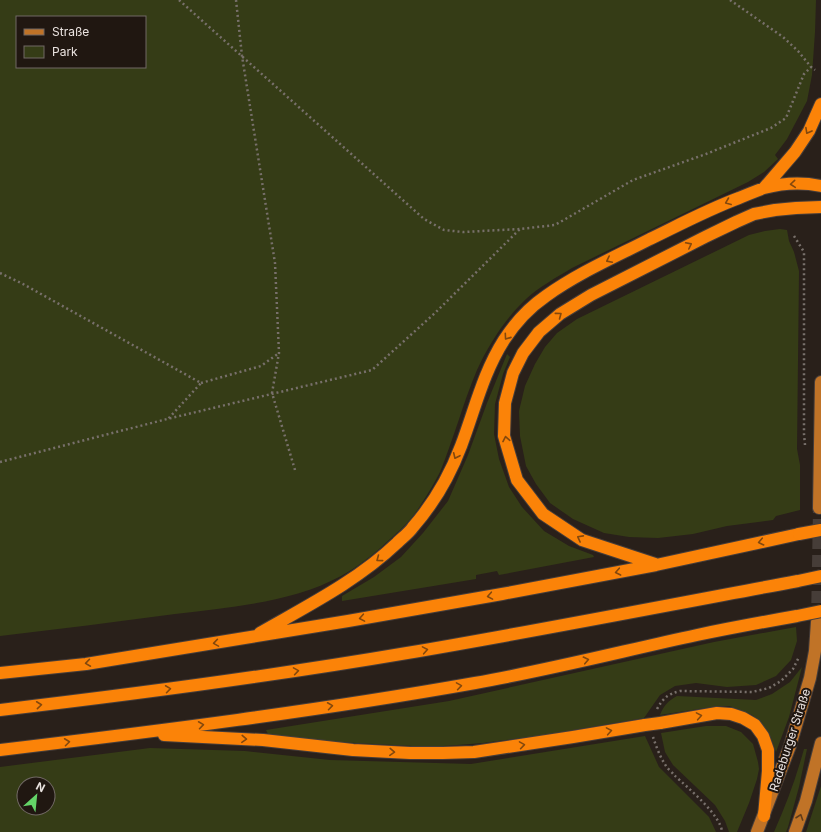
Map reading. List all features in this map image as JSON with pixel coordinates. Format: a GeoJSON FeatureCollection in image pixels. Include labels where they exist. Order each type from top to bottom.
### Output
{"type":"FeatureCollection","features":[{"type":"Feature","properties":{"kind":"highway"},"geometry":{"type":"LineString","coordinates":[[764,188],[795,152],[809,131],[821,104]]}},
{"type":"Feature","properties":{"kind":"highway"},"geometry":{"type":"LineString","coordinates":[[254,636],[348,582],[383,556],[413,528],[440,491],[461,446],[480,389],[491,362],[505,339],[522,316],[545,296],[580,274],[695,216],[727,202],[764,188],[797,183],[821,186]]}},
{"type":"Feature","properties":{"kind":"highway"},"geometry":{"type":"LineString","coordinates":[[656,565],[582,540],[543,514],[517,480],[504,436],[506,403],[513,373],[523,353],[539,332],[560,314],[591,296],[705,237],[754,214],[775,210],[821,207]]}},
{"type":"Feature","properties":{"kind":"highway"},"geometry":{"type":"LineString","coordinates":[[0,673],[86,664],[348,621],[656,565],[821,530]]}},
{"type":"Feature","properties":{"kind":"highway"},"geometry":{"type":"LineString","coordinates":[[0,710],[251,678],[407,653],[821,576]]}},
{"type":"Feature","properties":{"kind":"highway"},"geometry":{"type":"LineString","coordinates":[[0,750],[135,734],[365,702],[477,683],[597,658],[696,635],[797,616],[819,616]]}},
{"type":"Feature","properties":{"kind":"highway"},"geometry":{"type":"LineString","coordinates":[[135,734],[263,740],[353,750],[410,753],[474,752],[574,737],[649,730],[660,723],[717,713],[731,714],[743,718],[755,725],[763,736],[768,750],[768,771],[764,816]]}},
{"type":"Feature","properties":{"kind":"main road"},"geometry":{"type":"LineString","coordinates":[[819,508],[821,382]]}},
{"type":"Feature","properties":{"kind":"main road","name":"Radeburger Straße"},"geometry":{"type":"LineString","coordinates":[[758,832],[790,746],[810,678],[819,616]]}},
{"type":"Feature","properties":{"kind":"main road"},"geometry":{"type":"LineString","coordinates":[[795,832],[806,801],[821,743]]}},
{"type":"Feature","properties":{"kind":"path"},"geometry":{"type":"LineString","coordinates":[[179,0],[424,219],[444,230],[463,232],[520,229],[555,225],[634,180],[706,154],[771,128],[786,118],[804,74],[811,67]]}},
{"type":"Feature","properties":{"kind":"path"},"geometry":{"type":"LineString","coordinates":[[236,0],[242,56],[275,263],[279,352],[272,393],[296,470]]}},
{"type":"Feature","properties":{"kind":"path"},"geometry":{"type":"LineString","coordinates":[[730,0],[783,37],[815,70]]}},
{"type":"Feature","properties":{"kind":"path"},"geometry":{"type":"LineString","coordinates":[[0,462],[272,393],[372,370],[435,313],[520,229]]}},
{"type":"Feature","properties":{"kind":"path"},"geometry":{"type":"LineString","coordinates":[[794,236],[804,252],[805,449]]}},
{"type":"Feature","properties":{"kind":"path"},"geometry":{"type":"LineString","coordinates":[[0,273],[23,284],[201,383]]}},
{"type":"Feature","properties":{"kind":"path"},"geometry":{"type":"LineString","coordinates":[[167,419],[201,383],[261,366],[279,352]]}},
{"type":"Feature","properties":{"kind":"path"},"geometry":{"type":"LineString","coordinates":[[656,711],[661,701],[671,694],[680,691],[752,692],[769,688],[782,681],[793,669],[799,656]]}},
{"type":"Feature","properties":{"kind":"path"},"geometry":{"type":"LineString","coordinates":[[649,730],[666,766],[717,818],[722,832]]}},
{"type":"Feature","properties":{"kind":"green space"},"geometry":{"type":"Polygon","coordinates":[[[0,0],[816,0],[812,75],[807,101],[787,139],[775,155],[778,159],[764,172],[748,182],[572,268],[542,286],[526,299],[504,323],[482,360],[472,382],[440,472],[427,495],[407,523],[366,560],[341,576],[302,592],[281,598],[217,609],[0,636],[0,0]]]}},
{"type":"Feature","properties":{"kind":"green space"},"geometry":{"type":"Polygon","coordinates":[[[780,229],[787,230],[799,271],[797,449],[800,465],[800,510],[776,516],[773,520],[727,526],[693,534],[658,538],[629,537],[604,533],[573,519],[550,503],[536,484],[526,466],[520,436],[519,411],[525,386],[545,347],[557,333],[577,319],[749,235],[780,229]]]}},
{"type":"Feature","properties":{"kind":"green space"},"geometry":{"type":"Polygon","coordinates":[[[507,354],[510,357],[503,374],[495,404],[494,434],[499,459],[509,487],[522,507],[544,531],[569,546],[593,555],[594,557],[499,575],[497,571],[476,575],[476,579],[342,601],[342,596],[374,577],[401,557],[423,533],[448,501],[468,455],[507,354]]]}},
{"type":"Feature","properties":{"kind":"green space"},"geometry":{"type":"Polygon","coordinates":[[[796,627],[797,641],[791,660],[776,676],[756,685],[727,687],[696,683],[675,686],[660,695],[644,718],[538,736],[483,743],[431,747],[318,741],[268,734],[266,730],[449,701],[714,642],[796,627]]]}},
{"type":"Feature","properties":{"kind":"green space"},"geometry":{"type":"Polygon","coordinates":[[[802,667],[789,717],[776,752],[771,738],[763,725],[752,715],[729,706],[718,706],[660,715],[667,704],[677,696],[756,700],[772,694],[790,682],[802,667]]]}},
{"type":"Feature","properties":{"kind":"green space"},"geometry":{"type":"Polygon","coordinates":[[[706,726],[726,726],[741,732],[753,744],[759,769],[749,803],[737,832],[729,832],[725,821],[715,805],[673,765],[665,752],[661,733],[706,726]]]}},
{"type":"Feature","properties":{"kind":"green space"},"geometry":{"type":"Polygon","coordinates":[[[645,736],[659,767],[709,817],[716,832],[0,832],[0,767],[150,748],[245,751],[330,760],[471,764],[645,736]]]}},
{"type":"Feature","properties":{"kind":"green space"},"geometry":{"type":"Polygon","coordinates":[[[804,749],[807,749],[799,787],[788,827],[786,832],[774,832],[783,812],[804,749]]]}},
{"type":"Feature","properties":{"kind":"green space"},"geometry":{"type":"Polygon","coordinates":[[[821,786],[821,832],[806,832],[807,829],[821,786]]]}},
{"type":"Feature","properties":{"kind":"tunnel"},"geometry":{"type":"LineString","coordinates":[[817,621],[819,508]]}}]}
